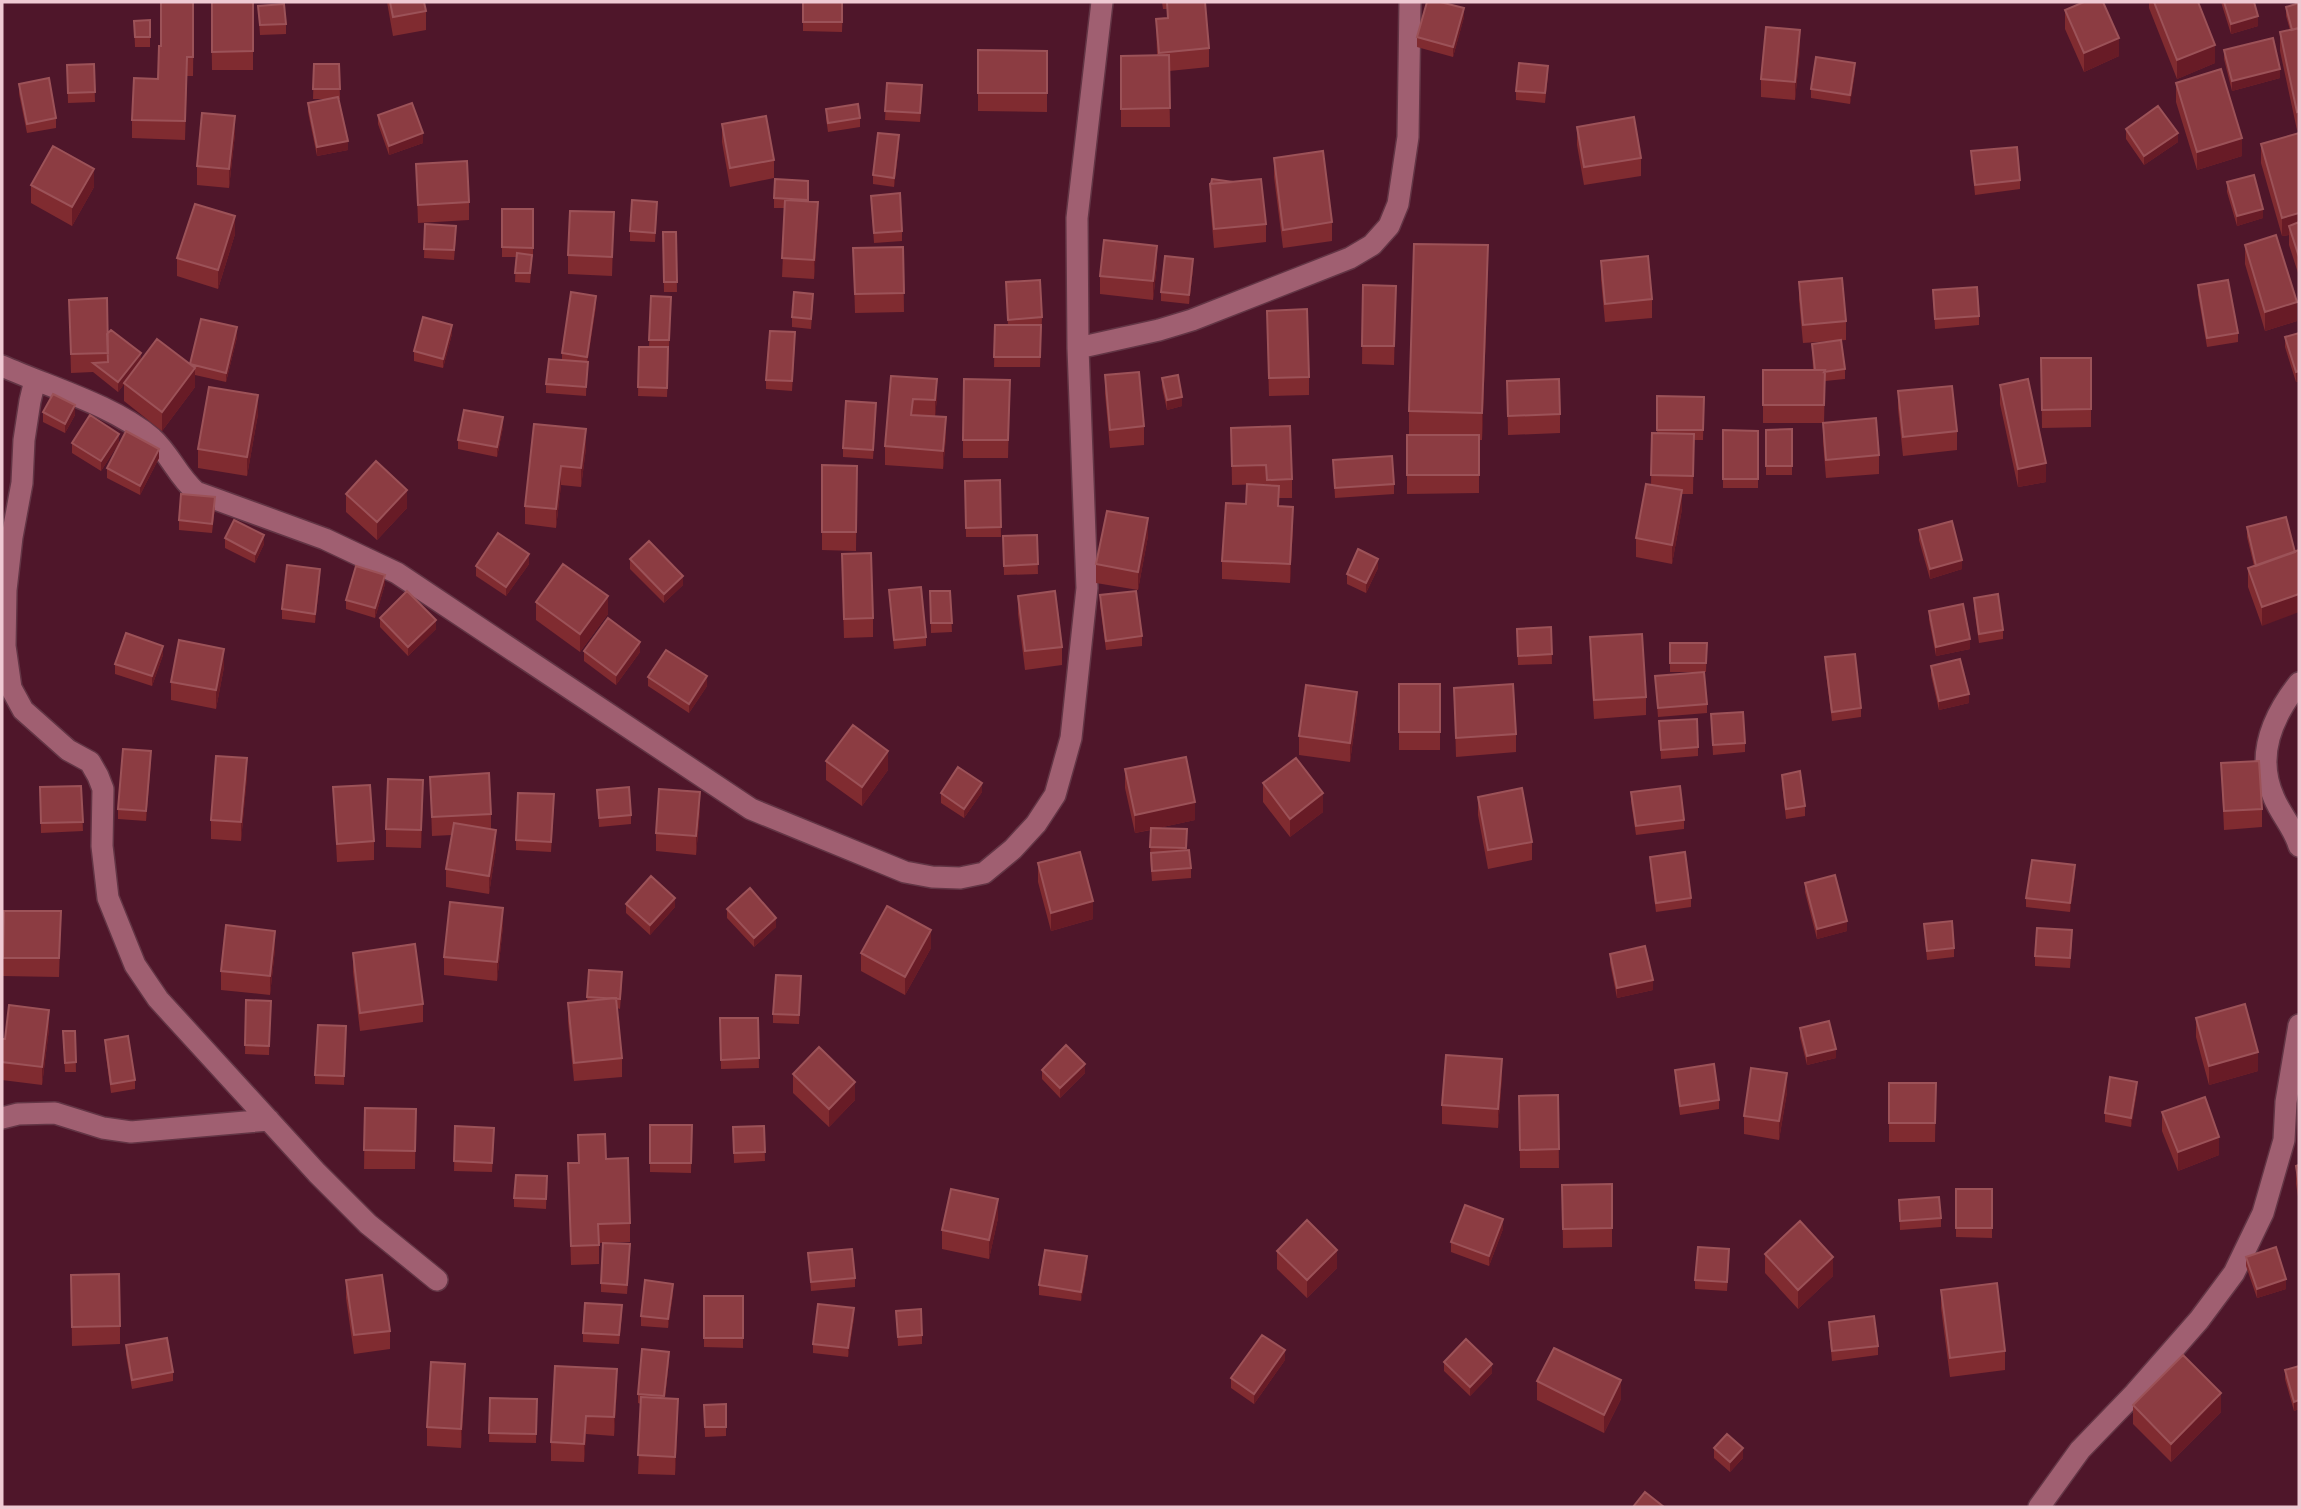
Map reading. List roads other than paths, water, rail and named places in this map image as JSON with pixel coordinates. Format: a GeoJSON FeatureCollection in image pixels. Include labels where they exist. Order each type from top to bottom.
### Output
{"type":"FeatureCollection","features":[{"type":"Feature","properties":{"kind":"street"},"geometry":{"type":"LineString","coordinates":[[2,366],[97,406],[137,427],[162,449],[185,482],[196,492],[325,539],[397,573],[751,809],[905,872],[960,878],[984,873],[1013,849],[1036,824],[1055,795],[1071,738],[1087,588],[1078,348],[1077,218],[1102,2]]}},
{"type":"Feature","properties":{"kind":"street"},"geometry":{"type":"LineString","coordinates":[[1078,348],[1192,320],[1350,258],[1372,245],[1389,226],[1398,204],[1408,137],[1410,2]]}},
{"type":"Feature","properties":{"kind":"street"},"geometry":{"type":"LineString","coordinates":[[35,380],[28,414],[22,483],[6,590],[5,646],[11,688],[23,710],[68,750],[90,762],[98,776],[103,789],[102,846],[108,898],[135,965],[158,999],[317,1173],[368,1224],[437,1280]]}},
{"type":"Feature","properties":{"kind":"street"},"geometry":{"type":"LineString","coordinates":[[2299,683],[2282,705],[2266,747],[2264,771],[2274,800],[2295,832],[2299,846]]}},
{"type":"Feature","properties":{"kind":"street"},"geometry":{"type":"LineString","coordinates":[[2039,1507],[2080,1450],[2135,1393],[2234,1273],[2292,1146],[2286,1102],[2299,1025]]}},
{"type":"Feature","properties":{"kind":"street"},"geometry":{"type":"LineString","coordinates":[[2,1118],[18,1114],[55,1114],[103,1128],[131,1132],[269,1121]]}}]}
